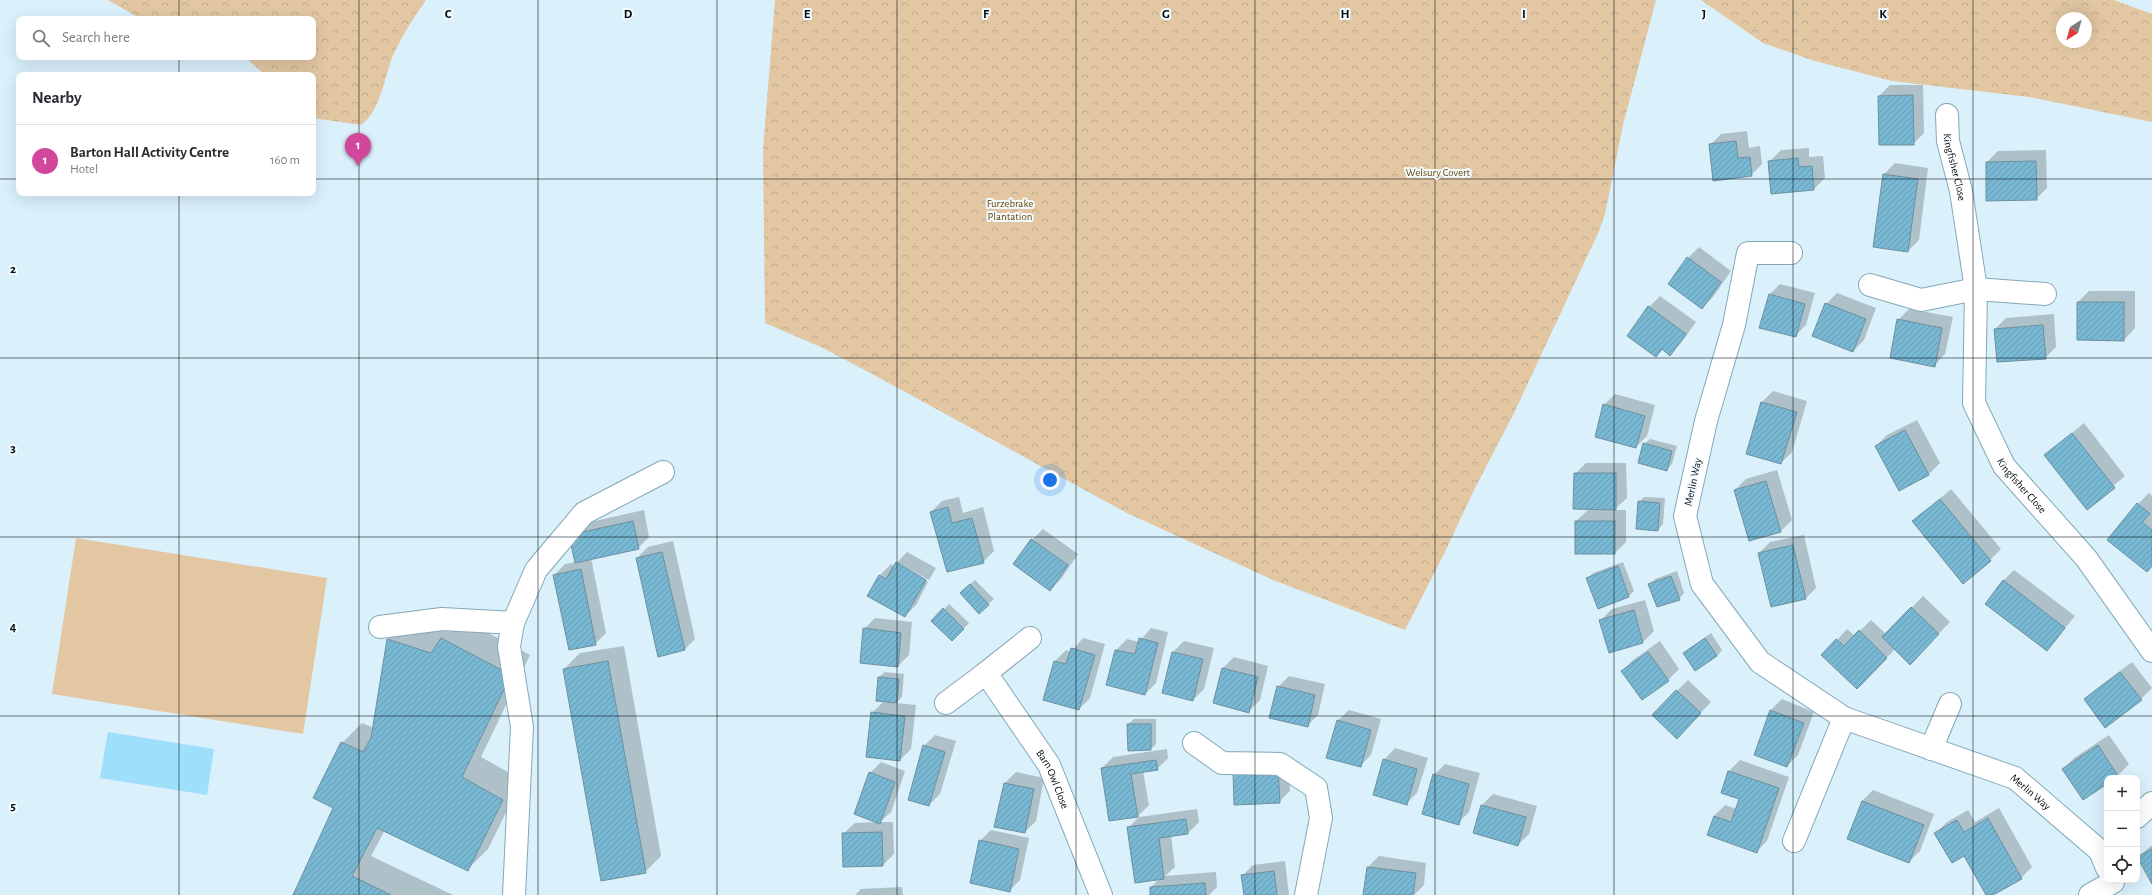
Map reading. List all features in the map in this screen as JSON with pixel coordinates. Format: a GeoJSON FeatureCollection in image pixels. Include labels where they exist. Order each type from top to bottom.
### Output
{"type":"FeatureCollection","features":[{"type":"Feature","properties":{"kind":"street","name":"Kingfisher Close"},"geometry":{"type":"LineString","coordinates":[[1947,115],[1948,141],[1961,191],[1976,289],[1974,403],[2004,466],[2086,558],[2152,651]]}},
{"type":"Feature","properties":{"kind":"street","name":"Merlin Way"},"geometry":{"type":"LineString","coordinates":[[1791,253],[1748,253],[1734,325],[1706,421],[1685,516],[1702,584],[1760,662],[1844,718],[2016,778],[2104,864]]}},
{"type":"Feature","properties":{"kind":"street"},"geometry":{"type":"LineString","coordinates":[[1870,285],[1921,300],[1976,289],[2045,294]]}},
{"type":"Feature","properties":{"kind":"street"},"geometry":{"type":"LineString","coordinates":[[514,895],[522,727],[509,646],[513,623],[536,570],[584,513],[663,472]]}},
{"type":"Feature","properties":{"kind":"street"},"geometry":{"type":"LineString","coordinates":[[380,627],[442,619],[513,623]]}},
{"type":"Feature","properties":{"kind":"street"},"geometry":{"type":"LineString","coordinates":[[946,703],[1030,638]]}},
{"type":"Feature","properties":{"kind":"street","name":"Barn Owl Close"},"geometry":{"type":"LineString","coordinates":[[986,673],[1049,765],[1101,895]]}},
{"type":"Feature","properties":{"kind":"street"},"geometry":{"type":"LineString","coordinates":[[1931,749],[1950,704]]}},
{"type":"Feature","properties":{"kind":"street"},"geometry":{"type":"LineString","coordinates":[[1794,841],[1844,718]]}},
{"type":"Feature","properties":{"kind":"street"},"geometry":{"type":"LineString","coordinates":[[1194,743],[1222,763],[1280,764],[1316,788],[1321,818],[1306,895]]}},
{"type":"Feature","properties":{"kind":"street"},"geometry":{"type":"LineString","coordinates":[[2140,813],[2152,803]]}},
{"type":"Feature","properties":{"kind":"street","name":"Merlin Way"},"geometry":{"type":"LineString","coordinates":[[2090,895],[2104,878]]}},
{"type":"Feature","properties":{"kind":"green space"},"geometry":{"type":"Polygon","coordinates":[[[108,0],[426,0],[401,39],[394,53],[382,92],[374,110],[361,125],[316,118],[316,72],[262,72],[248,60],[316,60],[316,16],[136,16],[108,0]]]}},
{"type":"Feature","properties":{"kind":"green space","name":"Furzebrake Plantation"},"geometry":{"type":"Polygon","coordinates":[[[775,0],[1656,0],[1623,125],[1605,214],[1599,231],[1514,413],[1405,630],[1273,580],[1127,513],[823,348],[765,323],[763,150],[775,0]]]}},
{"type":"Feature","properties":{"kind":"green space"},"geometry":{"type":"Polygon","coordinates":[[[1701,0],[2114,0],[2152,14],[2152,122],[2029,97],[1892,81],[1815,61],[1763,43],[1701,0]]]}},
{"type":"Feature","properties":{"kind":"green space"},"geometry":{"type":"Polygon","coordinates":[[[76,538],[327,578],[303,734],[52,694],[76,538]]]}},
{"type":"Feature","properties":{"kind":"water"},"geometry":{"type":"Polygon","coordinates":[[[108,732],[214,749],[207,795],[100,778],[108,732]]]}},
{"type":"Feature","properties":{"kind":"building"},"geometry":{"type":"Polygon","coordinates":[[[1913,95],[1914,145],[1879,145],[1878,96],[1913,95]]]}},
{"type":"Feature","properties":{"kind":"building"},"geometry":{"type":"Polygon","coordinates":[[[1736,141],[1738,158],[1750,157],[1752,176],[1713,181],[1709,144],[1736,141]]]}},
{"type":"Feature","properties":{"kind":"building"},"geometry":{"type":"Polygon","coordinates":[[[1798,158],[1799,167],[1812,166],[1814,190],[1771,194],[1768,161],[1798,158]]]}},
{"type":"Feature","properties":{"kind":"building"},"geometry":{"type":"Polygon","coordinates":[[[2036,161],[2037,200],[1986,201],[1986,162],[2036,161]]]}},
{"type":"Feature","properties":{"kind":"building"},"geometry":{"type":"Polygon","coordinates":[[[1883,174],[1918,179],[1908,252],[1873,247],[1883,174]]]}},
{"type":"Feature","properties":{"kind":"building"},"geometry":{"type":"Polygon","coordinates":[[[1687,257],[1721,282],[1702,309],[1668,284],[1687,257]]]}},
{"type":"Feature","properties":{"kind":"building"},"geometry":{"type":"Polygon","coordinates":[[[1769,294],[1805,304],[1796,337],[1759,328],[1769,294]]]}},
{"type":"Feature","properties":{"kind":"building"},"geometry":{"type":"Polygon","coordinates":[[[2077,302],[2124,302],[2124,341],[2077,340],[2077,302]]]}},
{"type":"Feature","properties":{"kind":"building"},"geometry":{"type":"Polygon","coordinates":[[[1825,303],[1866,319],[1853,352],[1812,336],[1825,303]]]}},
{"type":"Feature","properties":{"kind":"building"},"geometry":{"type":"Polygon","coordinates":[[[1648,306],[1686,334],[1670,356],[1662,349],[1656,357],[1627,336],[1648,306]]]}},
{"type":"Feature","properties":{"kind":"building"},"geometry":{"type":"Polygon","coordinates":[[[1897,319],[1942,328],[1935,367],[1890,358],[1897,319]]]}},
{"type":"Feature","properties":{"kind":"building"},"geometry":{"type":"Polygon","coordinates":[[[2043,325],[2046,359],[1997,362],[1994,329],[2043,325]]]}},
{"type":"Feature","properties":{"kind":"building"},"geometry":{"type":"Polygon","coordinates":[[[1761,402],[1797,412],[1781,464],[1746,454],[1761,402]]]}},
{"type":"Feature","properties":{"kind":"building"},"geometry":{"type":"Polygon","coordinates":[[[1603,404],[1645,416],[1636,448],[1595,437],[1603,404]]]}},
{"type":"Feature","properties":{"kind":"building"},"geometry":{"type":"Polygon","coordinates":[[[1905,430],[1929,475],[1899,491],[1875,446],[1905,430]]]}},
{"type":"Feature","properties":{"kind":"building"},"geometry":{"type":"Polygon","coordinates":[[[2072,433],[2115,488],[2087,510],[2044,455],[2072,433]]]}},
{"type":"Feature","properties":{"kind":"building"},"geometry":{"type":"Polygon","coordinates":[[[1643,443],[1672,451],[1667,471],[1638,463],[1643,443]]]}},
{"type":"Feature","properties":{"kind":"building"},"geometry":{"type":"Polygon","coordinates":[[[1574,473],[1616,473],[1616,510],[1573,509],[1574,473]]]}},
{"type":"Feature","properties":{"kind":"building"},"geometry":{"type":"Polygon","coordinates":[[[1766,481],[1781,532],[1749,541],[1734,490],[1766,481]]]}},
{"type":"Feature","properties":{"kind":"building"},"geometry":{"type":"Polygon","coordinates":[[[1940,499],[1991,561],[1963,584],[1912,521],[1940,499]]]}},
{"type":"Feature","properties":{"kind":"building"},"geometry":{"type":"Polygon","coordinates":[[[1638,501],[1660,503],[1658,531],[1636,529],[1638,501]]]}},
{"type":"Feature","properties":{"kind":"building"},"geometry":{"type":"Polygon","coordinates":[[[2137,503],[2150,514],[2142,522],[2152,530],[2152,566],[2147,572],[2107,540],[2137,503]]]}},
{"type":"Feature","properties":{"kind":"building"},"geometry":{"type":"Polygon","coordinates":[[[948,507],[952,523],[972,518],[984,563],[947,572],[930,512],[948,507]]]}},
{"type":"Feature","properties":{"kind":"building"},"geometry":{"type":"Polygon","coordinates":[[[633,521],[639,549],[575,563],[569,535],[633,521]]]}},
{"type":"Feature","properties":{"kind":"building"},"geometry":{"type":"Polygon","coordinates":[[[1575,521],[1615,521],[1615,554],[1575,554],[1575,521]]]}},
{"type":"Feature","properties":{"kind":"building"},"geometry":{"type":"Polygon","coordinates":[[[1031,539],[1068,565],[1050,591],[1013,564],[1031,539]]]}},
{"type":"Feature","properties":{"kind":"building"},"geometry":{"type":"Polygon","coordinates":[[[1793,545],[1806,599],[1771,607],[1758,553],[1793,545]]]}},
{"type":"Feature","properties":{"kind":"building"},"geometry":{"type":"Polygon","coordinates":[[[662,552],[685,650],[658,657],[636,558],[662,552]]]}},
{"type":"Feature","properties":{"kind":"building"},"geometry":{"type":"Polygon","coordinates":[[[896,562],[926,580],[905,617],[867,596],[879,575],[886,579],[896,562]]]}},
{"type":"Feature","properties":{"kind":"building"},"geometry":{"type":"Polygon","coordinates":[[[1618,566],[1629,597],[1598,609],[1586,578],[1618,566]]]}},
{"type":"Feature","properties":{"kind":"building"},"geometry":{"type":"Polygon","coordinates":[[[581,569],[596,645],[569,650],[553,575],[581,569]]]}},
{"type":"Feature","properties":{"kind":"building"},"geometry":{"type":"Polygon","coordinates":[[[1671,576],[1680,600],[1657,607],[1648,584],[1671,576]]]}},
{"type":"Feature","properties":{"kind":"building"},"geometry":{"type":"Polygon","coordinates":[[[2003,580],[2065,628],[2047,651],[1985,604],[2003,580]]]}},
{"type":"Feature","properties":{"kind":"building"},"geometry":{"type":"Polygon","coordinates":[[[970,584],[989,605],[979,614],[960,593],[970,584]]]}},
{"type":"Feature","properties":{"kind":"building"},"geometry":{"type":"Polygon","coordinates":[[[1911,607],[1939,634],[1910,665],[1882,637],[1911,607]]]}},
{"type":"Feature","properties":{"kind":"building"},"geometry":{"type":"Polygon","coordinates":[[[943,608],[964,629],[952,641],[931,621],[943,608]]]}},
{"type":"Feature","properties":{"kind":"building"},"geometry":{"type":"Polygon","coordinates":[[[1634,610],[1643,643],[1609,653],[1599,620],[1634,610]]]}},
{"type":"Feature","properties":{"kind":"building"},"geometry":{"type":"Polygon","coordinates":[[[863,628],[901,633],[898,667],[860,663],[863,628]]]}},
{"type":"Feature","properties":{"kind":"building"},"geometry":{"type":"Polygon","coordinates":[[[1859,630],[1887,658],[1857,689],[1821,655],[1836,639],[1844,646],[1859,630]]]}},
{"type":"Feature","properties":{"kind":"building"},"geometry":{"type":"Polygon","coordinates":[[[441,638],[511,675],[462,777],[503,800],[468,871],[377,828],[352,876],[391,895],[293,895],[333,808],[313,798],[341,742],[363,752],[371,738],[387,639],[431,653],[441,638]]]}},
{"type":"Feature","properties":{"kind":"building"},"geometry":{"type":"Polygon","coordinates":[[[1139,638],[1158,643],[1145,695],[1106,685],[1115,650],[1135,654],[1139,638]]]}},
{"type":"Feature","properties":{"kind":"building"},"geometry":{"type":"Polygon","coordinates":[[[1705,638],[1717,656],[1695,671],[1683,653],[1705,638]]]}},
{"type":"Feature","properties":{"kind":"building"},"geometry":{"type":"Polygon","coordinates":[[[1071,648],[1095,655],[1079,710],[1043,700],[1054,661],[1066,664],[1071,648]]]}},
{"type":"Feature","properties":{"kind":"building"},"geometry":{"type":"Polygon","coordinates":[[[1172,652],[1203,659],[1193,701],[1162,693],[1172,652]]]}},
{"type":"Feature","properties":{"kind":"building"},"geometry":{"type":"Polygon","coordinates":[[[1648,652],[1669,681],[1642,700],[1621,671],[1648,652]]]}},
{"type":"Feature","properties":{"kind":"building"},"geometry":{"type":"Polygon","coordinates":[[[608,661],[646,873],[601,881],[563,669],[608,661]]]}},
{"type":"Feature","properties":{"kind":"building"},"geometry":{"type":"Polygon","coordinates":[[[1222,668],[1258,677],[1249,713],[1213,703],[1222,668]]]}},
{"type":"Feature","properties":{"kind":"building"},"geometry":{"type":"Polygon","coordinates":[[[2120,672],[2142,700],[2105,728],[2084,699],[2120,672]]]}},
{"type":"Feature","properties":{"kind":"building"},"geometry":{"type":"Polygon","coordinates":[[[878,677],[899,679],[897,703],[876,701],[878,677]]]}},
{"type":"Feature","properties":{"kind":"building"},"geometry":{"type":"Polygon","coordinates":[[[1277,686],[1315,695],[1308,727],[1269,718],[1277,686]]]}},
{"type":"Feature","properties":{"kind":"building"},"geometry":{"type":"Polygon","coordinates":[[[1676,690],[1701,713],[1677,739],[1652,715],[1676,690]]]}},
{"type":"Feature","properties":{"kind":"building"},"geometry":{"type":"Polygon","coordinates":[[[1770,710],[1804,723],[1787,767],[1754,755],[1770,710]]]}},
{"type":"Feature","properties":{"kind":"building"},"geometry":{"type":"Polygon","coordinates":[[[871,712],[905,716],[900,761],[866,757],[871,712]]]}},
{"type":"Feature","properties":{"kind":"building"},"geometry":{"type":"Polygon","coordinates":[[[1337,720],[1371,730],[1361,767],[1326,758],[1337,720]]]}},
{"type":"Feature","properties":{"kind":"building"},"geometry":{"type":"Polygon","coordinates":[[[1127,724],[1151,724],[1151,750],[1128,751],[1127,724]]]}},
{"type":"Feature","properties":{"kind":"building"},"geometry":{"type":"Polygon","coordinates":[[[923,745],[945,752],[929,806],[908,800],[923,745]]]}},
{"type":"Feature","properties":{"kind":"building"},"geometry":{"type":"Polygon","coordinates":[[[2098,745],[2117,775],[2104,775],[2104,786],[2083,800],[2062,769],[2098,745]]]}},
{"type":"Feature","properties":{"kind":"building"},"geometry":{"type":"Polygon","coordinates":[[[1383,759],[1417,769],[1407,805],[1373,795],[1383,759]]]}},
{"type":"Feature","properties":{"kind":"building"},"geometry":{"type":"Polygon","coordinates":[[[1156,760],[1158,770],[1131,774],[1138,817],[1109,821],[1101,768],[1156,760]]]}},
{"type":"Feature","properties":{"kind":"building"},"geometry":{"type":"Polygon","coordinates":[[[1278,769],[1280,803],[1234,805],[1233,771],[1278,769]]]}},
{"type":"Feature","properties":{"kind":"building"},"geometry":{"type":"Polygon","coordinates":[[[1728,771],[1779,788],[1757,853],[1707,835],[1714,816],[1731,822],[1739,799],[1721,793],[1728,771]]]}},
{"type":"Feature","properties":{"kind":"building"},"geometry":{"type":"Polygon","coordinates":[[[869,772],[895,782],[880,824],[854,814],[869,772]]]}},
{"type":"Feature","properties":{"kind":"building"},"geometry":{"type":"Polygon","coordinates":[[[1433,774],[1469,784],[1459,825],[1422,814],[1433,774]]]}},
{"type":"Feature","properties":{"kind":"building"},"geometry":{"type":"Polygon","coordinates":[[[1004,783],[1034,789],[1025,833],[994,827],[1004,783]]]}},
{"type":"Feature","properties":{"kind":"building"},"geometry":{"type":"Polygon","coordinates":[[[1862,801],[1924,825],[1909,863],[1847,839],[1862,801]]]}},
{"type":"Feature","properties":{"kind":"building"},"geometry":{"type":"Polygon","coordinates":[[[1481,805],[1526,817],[1518,846],[1473,833],[1481,805]]]}},
{"type":"Feature","properties":{"kind":"building"},"geometry":{"type":"Polygon","coordinates":[[[1988,818],[2022,879],[1993,895],[1986,895],[1964,856],[1952,863],[1934,833],[1957,820],[1964,832],[1988,818]]]}},
{"type":"Feature","properties":{"kind":"building"},"geometry":{"type":"Polygon","coordinates":[[[1186,819],[1188,834],[1159,838],[1164,879],[1135,883],[1127,827],[1186,819]]]}},
{"type":"Feature","properties":{"kind":"building"},"geometry":{"type":"Polygon","coordinates":[[[882,832],[883,866],[843,867],[842,833],[882,832]]]}},
{"type":"Feature","properties":{"kind":"building"},"geometry":{"type":"Polygon","coordinates":[[[979,840],[1019,849],[1010,892],[970,883],[979,840]]]}},
{"type":"Feature","properties":{"kind":"building"},"geometry":{"type":"Polygon","coordinates":[[[2152,849],[2152,884],[2140,862],[2140,855],[2152,849]]]}},
{"type":"Feature","properties":{"kind":"building"},"geometry":{"type":"Polygon","coordinates":[[[1367,867],[1416,873],[1413,895],[1363,895],[1367,867]]]}},
{"type":"Feature","properties":{"kind":"building"},"geometry":{"type":"Polygon","coordinates":[[[1274,871],[1277,895],[1244,895],[1241,875],[1274,871]]]}},
{"type":"Feature","properties":{"kind":"building"},"geometry":{"type":"Polygon","coordinates":[[[1205,883],[1206,895],[1150,895],[1150,887],[1205,883]]]}},
{"type":"Feature","properties":{"kind":"place","name":"Barton Hall Activity Centre"},"geometry":{"type":"Point","coordinates":[358,166]}},
{"type":"Feature","properties":{"kind":"park label","name":"Welsury Covert"},"geometry":{"type":"Point","coordinates":[1438,172]}}]}
